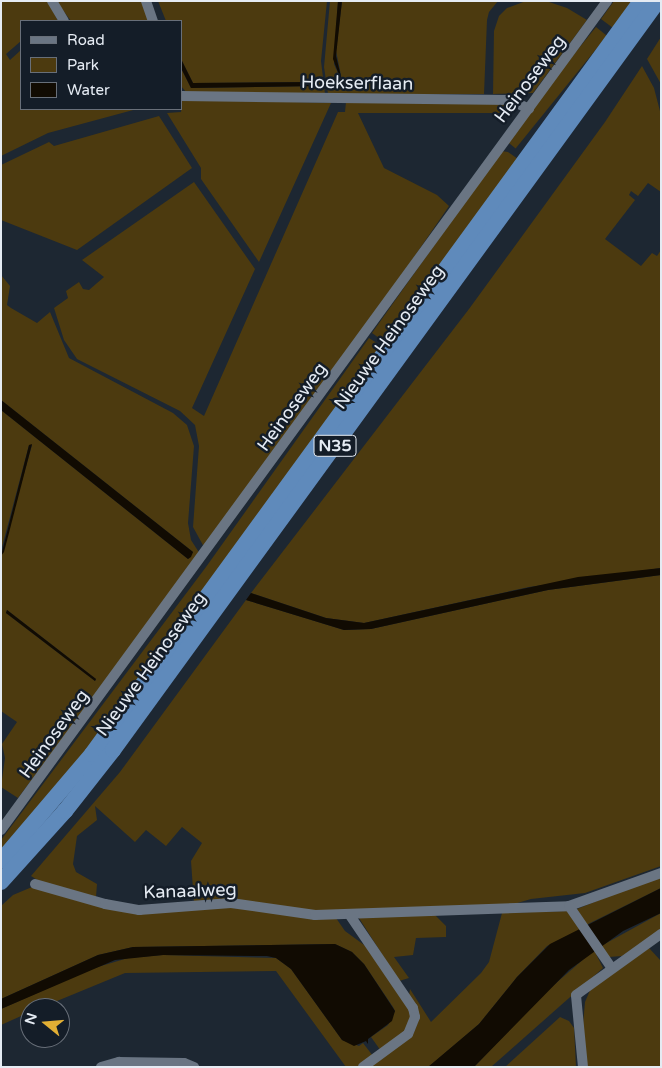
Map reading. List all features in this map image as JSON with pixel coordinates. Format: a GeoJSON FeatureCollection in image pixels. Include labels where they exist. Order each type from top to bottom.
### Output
{"type":"FeatureCollection","features":[{"type":"Feature","properties":{"kind":"highway","name":"Nieuwe Heinoseweg"},"geometry":{"type":"LineString","coordinates":[[1,861],[92,754],[641,1]]}},
{"type":"Feature","properties":{"kind":"highway","name":"Nieuwe Heinoseweg"},"geometry":{"type":"LineString","coordinates":[[1,882],[65,811],[113,750],[658,1]]}},
{"type":"Feature","properties":{"kind":"street"},"geometry":{"type":"LineString","coordinates":[[52,1],[63,20]]}},
{"type":"Feature","properties":{"kind":"street"},"geometry":{"type":"LineString","coordinates":[[146,1],[153,20]]}},
{"type":"Feature","properties":{"kind":"street","name":"Heinoseweg"},"geometry":{"type":"LineString","coordinates":[[1,830],[607,1]]}},
{"type":"Feature","properties":{"kind":"street","name":"Hoekserflaan"},"geometry":{"type":"LineString","coordinates":[[182,96],[510,100],[529,109]]}},
{"type":"Feature","properties":{"kind":"street","name":"Kanaalweg"},"geometry":{"type":"LineString","coordinates":[[36,884],[105,904],[139,910],[231,903],[303,915],[572,910],[661,873]]}},
{"type":"Feature","properties":{"kind":"street"},"geometry":{"type":"LineString","coordinates":[[572,910],[608,962]]}},
{"type":"Feature","properties":{"kind":"street"},"geometry":{"type":"LineString","coordinates":[[349,914],[408,1001],[415,1017],[408,1034],[363,1067]]}},
{"type":"Feature","properties":{"kind":"street"},"geometry":{"type":"LineString","coordinates":[[583,1067],[576,995],[586,988],[608,962],[661,934]]}},
{"type":"Feature","properties":{"kind":"street"},"geometry":{"type":"LineString","coordinates":[[101,1067],[119,1062],[184,1063],[194,1067]]}},
{"type":"Feature","properties":{"kind":"green space"},"geometry":{"type":"Polygon","coordinates":[[[1,1],[48,1],[58,20],[20,20],[20,42],[6,54],[10,60],[20,51],[20,110],[133,110],[48,133],[1,156],[1,1]]]}},
{"type":"Feature","properties":{"kind":"green space"},"geometry":{"type":"Polygon","coordinates":[[[56,1],[142,1],[150,20],[70,20],[56,1]]]}},
{"type":"Feature","properties":{"kind":"green space"},"geometry":{"type":"Polygon","coordinates":[[[158,1],[327,1],[321,61],[325,94],[186,92],[182,87],[182,70],[191,88],[319,86],[316,82],[193,83],[182,61],[182,20],[166,20],[158,1]]]}},
{"type":"Feature","properties":{"kind":"green space"},"geometry":{"type":"Polygon","coordinates":[[[330,1],[338,1],[334,64],[343,85],[336,51],[342,1],[498,1],[489,12],[487,20],[484,94],[328,94],[324,67],[330,1]]]}},
{"type":"Feature","properties":{"kind":"green space"},"geometry":{"type":"Polygon","coordinates":[[[526,1],[549,2],[567,8],[587,20],[533,93],[493,94],[494,31],[499,16],[507,8],[526,1]]]}},
{"type":"Feature","properties":{"kind":"green space"},"geometry":{"type":"Polygon","coordinates":[[[614,1],[632,1],[613,28],[601,19],[614,1]]]}},
{"type":"Feature","properties":{"kind":"green space"},"geometry":{"type":"Polygon","coordinates":[[[596,27],[607,36],[516,148],[505,140],[596,27]]]}},
{"type":"Feature","properties":{"kind":"green space"},"geometry":{"type":"Polygon","coordinates":[[[661,37],[661,84],[647,59],[661,37]]]}},
{"type":"Feature","properties":{"kind":"green space"},"geometry":{"type":"Polygon","coordinates":[[[642,66],[654,88],[661,115],[661,192],[648,183],[638,196],[631,191],[629,195],[635,200],[605,239],[641,266],[652,253],[657,256],[661,250],[661,568],[529,587],[364,623],[326,618],[251,593],[469,309],[605,122],[642,66]]]}},
{"type":"Feature","properties":{"kind":"green space"},"geometry":{"type":"Polygon","coordinates":[[[182,99],[331,103],[259,262],[201,179],[201,168],[167,113],[181,112],[182,99]]]}},
{"type":"Feature","properties":{"kind":"green space"},"geometry":{"type":"Polygon","coordinates":[[[346,102],[517,104],[511,113],[358,113],[384,168],[437,195],[449,206],[377,311],[204,547],[193,527],[199,446],[195,425],[180,411],[77,359],[64,340],[54,308],[68,298],[66,291],[79,282],[83,289],[89,290],[104,277],[82,260],[194,182],[255,269],[192,408],[204,416],[338,112],[345,112],[346,102]]]}},
{"type":"Feature","properties":{"kind":"green space"},"geometry":{"type":"Polygon","coordinates":[[[159,116],[192,168],[77,250],[1,220],[1,165],[49,142],[54,146],[159,116]]]}},
{"type":"Feature","properties":{"kind":"green space"},"geometry":{"type":"Polygon","coordinates":[[[501,151],[508,152],[518,159],[386,343],[372,333],[501,151]]]}},
{"type":"Feature","properties":{"kind":"green space"},"geometry":{"type":"Polygon","coordinates":[[[1,275],[10,286],[7,305],[37,323],[50,312],[69,358],[173,413],[187,425],[194,446],[188,523],[191,540],[200,554],[18,798],[1,787],[5,758],[2,744],[17,722],[1,711],[1,556],[32,445],[29,445],[1,551],[1,410],[188,559],[193,552],[1,400],[1,275]],[[7,610],[6,613],[95,681],[96,679],[7,610]]]}},
{"type":"Feature","properties":{"kind":"green space"},"geometry":{"type":"Polygon","coordinates":[[[369,338],[383,347],[94,742],[1,853],[1,840],[206,567],[369,338]]]}},
{"type":"Feature","properties":{"kind":"green space"},"geometry":{"type":"Polygon","coordinates":[[[661,575],[661,866],[585,893],[531,899],[504,907],[329,914],[194,903],[191,861],[202,843],[182,827],[166,846],[146,830],[135,842],[95,806],[97,820],[77,836],[73,864],[76,872],[97,884],[96,897],[39,881],[31,876],[120,772],[246,600],[344,630],[371,629],[548,590],[661,575]]]}},
{"type":"Feature","properties":{"kind":"green space"},"geometry":{"type":"Polygon","coordinates":[[[661,875],[661,888],[586,925],[577,909],[661,875]]]}},
{"type":"Feature","properties":{"kind":"green space"},"geometry":{"type":"Polygon","coordinates":[[[32,887],[101,907],[213,906],[336,918],[345,931],[371,950],[411,1013],[408,1029],[381,1051],[371,1037],[388,1025],[395,1011],[364,964],[352,952],[335,944],[133,947],[98,955],[1,999],[1,906],[13,895],[32,887]]]}},
{"type":"Feature","properties":{"kind":"green space"},"geometry":{"type":"Polygon","coordinates":[[[568,911],[581,929],[547,946],[517,977],[479,1024],[432,1064],[428,1067],[368,1067],[414,1032],[418,1022],[409,996],[410,989],[431,1022],[481,973],[489,962],[502,913],[568,911]]]}},
{"type":"Feature","properties":{"kind":"green space"},"geometry":{"type":"Polygon","coordinates":[[[433,913],[446,926],[446,937],[416,938],[413,955],[394,957],[409,978],[399,981],[359,918],[433,913]]]}},
{"type":"Feature","properties":{"kind":"green space"},"geometry":{"type":"Polygon","coordinates":[[[661,913],[661,930],[622,956],[609,957],[601,946],[661,913]]]}},
{"type":"Feature","properties":{"kind":"green space"},"geometry":{"type":"Polygon","coordinates":[[[649,948],[661,961],[661,1067],[587,1067],[583,1025],[585,1002],[591,988],[649,948]]]}},
{"type":"Feature","properties":{"kind":"green space"},"geometry":{"type":"Polygon","coordinates":[[[594,950],[603,968],[491,1067],[474,1067],[547,991],[594,950]]]}},
{"type":"Feature","properties":{"kind":"green space"},"geometry":{"type":"Polygon","coordinates":[[[163,955],[276,958],[291,969],[342,1040],[359,1046],[363,1043],[373,1056],[359,1067],[346,1067],[276,971],[125,973],[64,998],[26,998],[91,969],[128,958],[163,955]]]}},
{"type":"Feature","properties":{"kind":"green space"},"geometry":{"type":"Polygon","coordinates":[[[20,1001],[20,1016],[1,1025],[1,1009],[20,1001]]]}},
{"type":"Feature","properties":{"kind":"green space"},"geometry":{"type":"Polygon","coordinates":[[[560,1017],[569,1021],[574,1028],[576,1067],[505,1067],[560,1017]]]}},
{"type":"Feature","properties":{"kind":"water"},"geometry":{"type":"Polygon","coordinates":[[[338,1],[342,1],[336,56],[343,85],[333,59],[338,1]]]}},
{"type":"Feature","properties":{"kind":"water"},"geometry":{"type":"Polygon","coordinates":[[[182,61],[193,83],[317,82],[319,86],[191,88],[182,70],[182,61]]]}},
{"type":"Feature","properties":{"kind":"water"},"geometry":{"type":"Polygon","coordinates":[[[1,400],[193,552],[191,557],[188,559],[1,410],[1,400]]]}},
{"type":"Feature","properties":{"kind":"water"},"geometry":{"type":"Polygon","coordinates":[[[32,444],[4,552],[1,556],[29,445],[32,444]]]}},
{"type":"Feature","properties":{"kind":"water"},"geometry":{"type":"Polygon","coordinates":[[[661,568],[661,575],[548,590],[371,629],[344,630],[246,600],[251,593],[326,618],[364,623],[578,577],[661,568]]]}},
{"type":"Feature","properties":{"kind":"water"},"geometry":{"type":"Polygon","coordinates":[[[7,610],[96,679],[95,681],[6,613],[7,610]]]}},
{"type":"Feature","properties":{"kind":"water"},"geometry":{"type":"Polygon","coordinates":[[[661,888],[661,913],[623,931],[569,970],[474,1067],[428,1067],[479,1024],[517,977],[550,944],[661,888]]]}},
{"type":"Feature","properties":{"kind":"water"},"geometry":{"type":"Polygon","coordinates":[[[335,944],[352,952],[364,964],[395,1011],[392,1021],[368,1039],[368,1044],[366,1041],[354,1046],[342,1040],[291,969],[276,958],[267,956],[163,955],[115,960],[27,998],[20,998],[20,1001],[1,1009],[1,999],[98,955],[133,947],[335,944]]]}}]}
